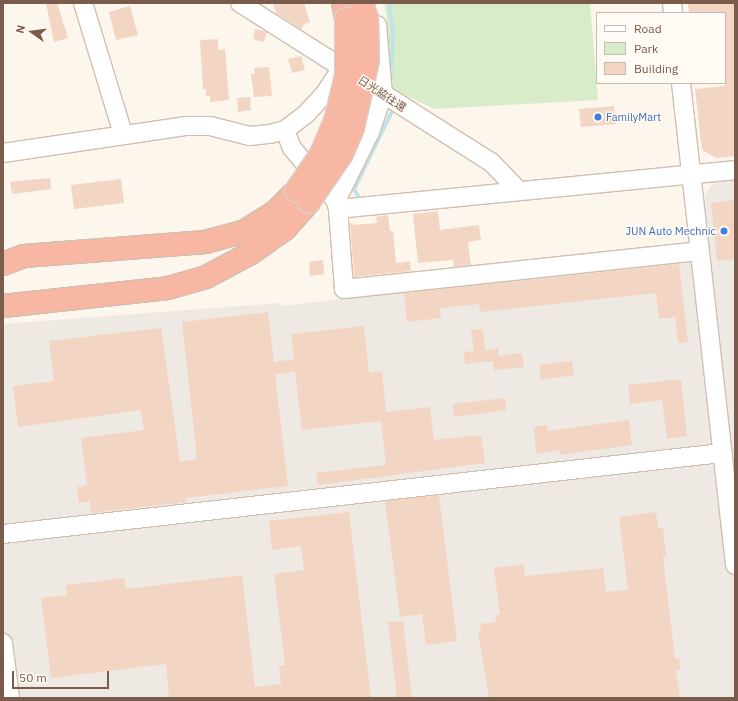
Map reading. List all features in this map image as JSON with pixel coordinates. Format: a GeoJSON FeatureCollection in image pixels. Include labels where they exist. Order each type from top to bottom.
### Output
{"type":"FeatureCollection","features":[{"type":"Feature","properties":{"kind":"highway"},"geometry":{"type":"LineString","coordinates":[[3,306],[168,288],[206,277],[251,254],[279,234],[302,197],[329,138],[343,92],[347,39],[343,3]]}},
{"type":"Feature","properties":{"kind":"highway"},"geometry":{"type":"LineString","coordinates":[[3,264],[24,256],[205,242],[243,232],[302,197],[342,154],[353,128],[368,61],[367,18],[362,3]]}},
{"type":"Feature","properties":{"kind":"street"},"geometry":{"type":"LineString","coordinates":[[82,3],[123,134]]}},
{"type":"Feature","properties":{"kind":"street","name":"日光脇往還"},"geometry":{"type":"LineString","coordinates":[[240,3],[491,162],[519,191]]}},
{"type":"Feature","properties":{"kind":"street"},"geometry":{"type":"LineString","coordinates":[[372,3],[383,95],[370,132],[337,205],[344,289],[699,251]]}},
{"type":"Feature","properties":{"kind":"street"},"geometry":{"type":"LineString","coordinates":[[3,153],[123,134],[204,126],[250,136],[285,130],[324,95],[342,67]]}},
{"type":"Feature","properties":{"kind":"street"},"geometry":{"type":"LineString","coordinates":[[681,84],[699,251],[727,462],[735,565]]}},
{"type":"Feature","properties":{"kind":"street"},"geometry":{"type":"LineString","coordinates":[[285,130],[292,148],[337,205],[362,209],[519,191],[735,170]]}},
{"type":"Feature","properties":{"kind":"street"},"geometry":{"type":"LineString","coordinates":[[3,534],[727,462]]}},
{"type":"Feature","properties":{"kind":"street"},"geometry":{"type":"LineString","coordinates":[[3,643],[10,698]]}},
{"type":"Feature","properties":{"kind":"shaded area"},"geometry":{"type":"Polygon","coordinates":[[[735,179],[735,698],[3,698],[3,324],[280,303],[283,306],[708,254],[705,194],[715,181],[735,179]]]}},
{"type":"Feature","properties":{"kind":"green space"},"geometry":{"type":"Polygon","coordinates":[[[384,3],[590,3],[598,100],[435,109],[383,85],[387,19],[384,3]]]}},
{"type":"Feature","properties":{"kind":"building"},"geometry":{"type":"Polygon","coordinates":[[[46,3],[57,3],[68,38],[54,42],[46,3]]]}},
{"type":"Feature","properties":{"kind":"building"},"geometry":{"type":"Polygon","coordinates":[[[273,3],[304,3],[310,22],[304,24],[301,29],[276,13],[273,3]]]}},
{"type":"Feature","properties":{"kind":"building"},"geometry":{"type":"Polygon","coordinates":[[[688,3],[735,3],[735,156],[716,158],[702,150],[695,89],[725,86],[726,84],[726,12],[689,12],[688,3]]]}},
{"type":"Feature","properties":{"kind":"building"},"geometry":{"type":"Polygon","coordinates":[[[130,6],[138,35],[116,40],[109,12],[130,6]]]}},
{"type":"Feature","properties":{"kind":"building"},"geometry":{"type":"Polygon","coordinates":[[[255,29],[267,32],[264,42],[253,39],[255,29]]]}},
{"type":"Feature","properties":{"kind":"building"},"geometry":{"type":"Polygon","coordinates":[[[218,39],[218,50],[225,49],[229,100],[210,102],[210,96],[206,96],[206,89],[203,89],[200,40],[218,39]]]}},
{"type":"Feature","properties":{"kind":"building"},"geometry":{"type":"Polygon","coordinates":[[[301,56],[305,70],[292,73],[288,59],[301,56]]]}},
{"type":"Feature","properties":{"kind":"building"},"geometry":{"type":"Polygon","coordinates":[[[269,67],[272,96],[254,97],[251,74],[255,74],[254,68],[269,67]]]}},
{"type":"Feature","properties":{"kind":"building"},"geometry":{"type":"Polygon","coordinates":[[[250,97],[251,110],[238,112],[237,98],[250,97]]]}},
{"type":"Feature","properties":{"kind":"building","name":"FamilyMart"},"geometry":{"type":"Polygon","coordinates":[[[614,106],[616,124],[581,127],[579,109],[614,106]]]}},
{"type":"Feature","properties":{"kind":"building"},"geometry":{"type":"Polygon","coordinates":[[[50,178],[51,189],[12,194],[10,182],[50,178]]]}},
{"type":"Feature","properties":{"kind":"building"},"geometry":{"type":"Polygon","coordinates":[[[121,179],[124,203],[74,209],[71,185],[121,179]]]}},
{"type":"Feature","properties":{"kind":"building","name":"JUN Auto Mechnic"},"geometry":{"type":"Polygon","coordinates":[[[735,200],[735,259],[717,261],[711,203],[735,200]]]}},
{"type":"Feature","properties":{"kind":"building"},"geometry":{"type":"Polygon","coordinates":[[[438,211],[440,230],[479,225],[481,240],[468,242],[471,265],[454,267],[453,260],[418,263],[413,214],[438,211]]]}},
{"type":"Feature","properties":{"kind":"building"},"geometry":{"type":"Polygon","coordinates":[[[388,215],[390,231],[393,231],[396,263],[410,261],[411,271],[354,277],[350,222],[353,225],[377,223],[376,217],[388,215]]]}},
{"type":"Feature","properties":{"kind":"building"},"geometry":{"type":"Polygon","coordinates":[[[323,260],[324,274],[310,276],[309,262],[323,260]]]}},
{"type":"Feature","properties":{"kind":"building"},"geometry":{"type":"Polygon","coordinates":[[[679,264],[688,342],[678,343],[675,317],[659,319],[656,293],[480,312],[479,304],[440,308],[441,318],[407,322],[404,293],[679,264]]]}},
{"type":"Feature","properties":{"kind":"building"},"geometry":{"type":"Polygon","coordinates":[[[268,312],[274,362],[294,359],[291,334],[364,326],[369,373],[382,371],[386,412],[430,407],[434,440],[481,435],[485,463],[318,485],[316,473],[386,465],[381,421],[302,430],[295,372],[275,374],[288,486],[185,498],[186,502],[91,513],[90,501],[79,503],[77,487],[87,485],[81,438],[144,430],[141,410],[18,427],[13,386],[54,381],[49,341],[161,328],[180,462],[197,459],[182,322],[268,312]]]}},
{"type":"Feature","properties":{"kind":"building"},"geometry":{"type":"Polygon","coordinates":[[[483,329],[485,350],[498,348],[499,356],[522,353],[524,367],[494,370],[493,361],[465,364],[464,352],[474,351],[471,330],[483,329]]]}},
{"type":"Feature","properties":{"kind":"building"},"geometry":{"type":"Polygon","coordinates":[[[572,361],[574,375],[541,380],[539,365],[572,361]]]}},
{"type":"Feature","properties":{"kind":"building"},"geometry":{"type":"Polygon","coordinates":[[[681,379],[687,436],[667,439],[662,400],[630,404],[628,385],[681,379]]]}},
{"type":"Feature","properties":{"kind":"building"},"geometry":{"type":"Polygon","coordinates":[[[505,398],[506,410],[454,417],[453,404],[505,398]]]}},
{"type":"Feature","properties":{"kind":"building"},"geometry":{"type":"Polygon","coordinates":[[[629,420],[632,445],[560,455],[560,450],[536,454],[534,427],[547,425],[547,431],[629,420]]]}},
{"type":"Feature","properties":{"kind":"building"},"geometry":{"type":"Polygon","coordinates":[[[439,495],[457,641],[426,645],[422,614],[400,617],[385,501],[439,495]]]}},
{"type":"Feature","properties":{"kind":"building"},"geometry":{"type":"Polygon","coordinates":[[[349,512],[371,698],[169,698],[166,664],[51,678],[41,598],[67,595],[66,585],[124,578],[126,589],[242,575],[255,687],[281,684],[279,666],[285,665],[274,574],[304,570],[301,546],[272,550],[269,521],[349,512]]]}},
{"type":"Feature","properties":{"kind":"building"},"geometry":{"type":"Polygon","coordinates":[[[656,512],[658,528],[663,528],[666,556],[663,557],[675,658],[679,658],[680,670],[676,671],[680,698],[489,698],[478,631],[481,631],[480,624],[496,622],[495,615],[500,615],[494,568],[524,564],[525,576],[603,568],[606,592],[628,590],[619,517],[656,512]]]}},
{"type":"Feature","properties":{"kind":"building"},"geometry":{"type":"Polygon","coordinates":[[[403,621],[412,698],[397,698],[388,622],[403,621]]]}},
{"type":"Feature","properties":{"kind":"waterway"},"geometry":{"type":"LineString","coordinates":[[389,3],[393,30],[391,78]]}},
{"type":"Feature","properties":{"kind":"waterway"},"geometry":{"type":"LineString","coordinates":[[359,198],[354,189],[392,111]]}},
{"type":"Feature","properties":{"kind":"place","name":"FamilyMart"},"geometry":{"type":"Point","coordinates":[598,117]}},
{"type":"Feature","properties":{"kind":"place","name":"JUN Auto Mechnic"},"geometry":{"type":"Point","coordinates":[724,231]}}]}
